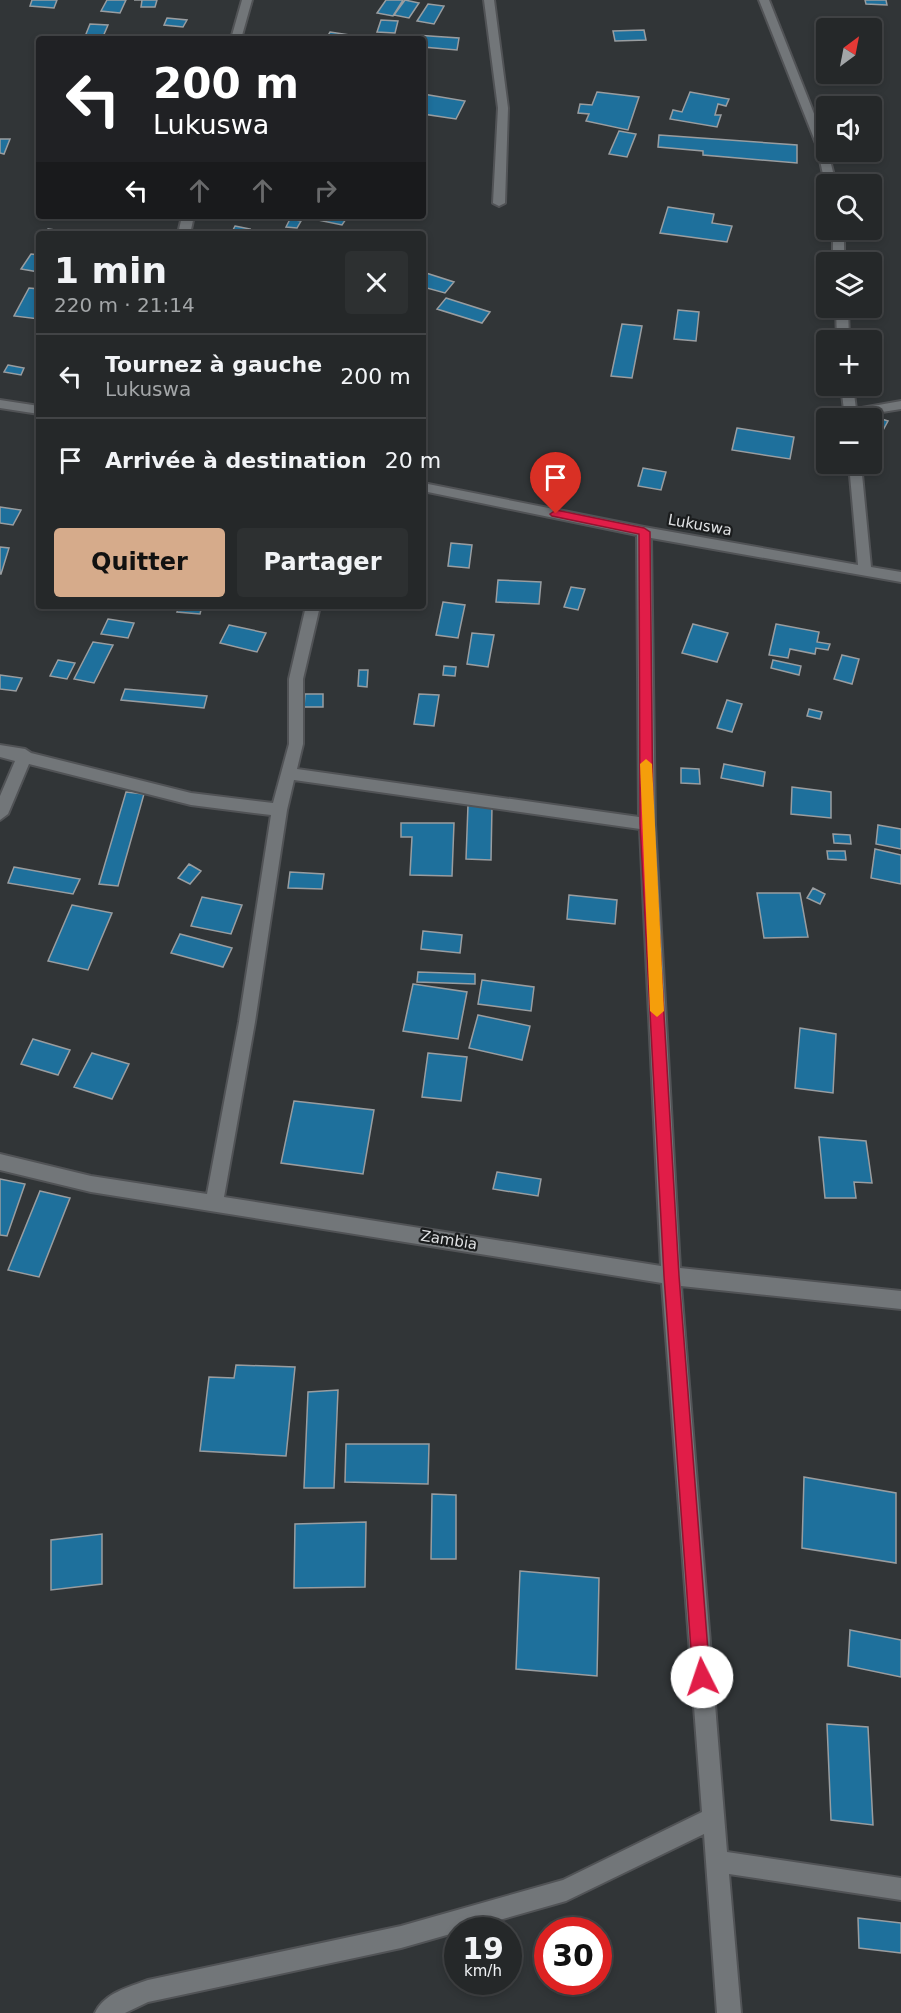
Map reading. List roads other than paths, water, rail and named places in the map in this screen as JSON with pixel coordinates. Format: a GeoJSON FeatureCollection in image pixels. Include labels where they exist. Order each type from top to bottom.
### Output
{"type":"FeatureCollection","features":[{"type":"Feature","properties":{"kind":"street"},"geometry":{"type":"LineString","coordinates":[[237,36],[246,0]]}},
{"type":"Feature","properties":{"kind":"street"},"geometry":{"type":"LineString","coordinates":[[489,0],[503,108],[499,203]]}},
{"type":"Feature","properties":{"kind":"street"},"geometry":{"type":"LineString","coordinates":[[764,0],[822,146],[829,174]]}},
{"type":"Feature","properties":{"kind":"street"},"geometry":{"type":"LineString","coordinates":[[0,404],[36,410]]}},
{"type":"Feature","properties":{"kind":"street"},"geometry":{"type":"LineString","coordinates":[[882,409],[901,405]]}},
{"type":"Feature","properties":{"kind":"street"},"geometry":{"type":"LineString","coordinates":[[856,474],[865,571]]}},
{"type":"Feature","properties":{"kind":"street","name":"Lukuswa"},"geometry":{"type":"LineString","coordinates":[[426,488],[644,532],[901,577]]}},
{"type":"Feature","properties":{"kind":"street"},"geometry":{"type":"LineString","coordinates":[[644,532],[647,824],[671,1276],[729,2013]]}},
{"type":"Feature","properties":{"kind":"street"},"geometry":{"type":"LineString","coordinates":[[214,1202],[247,1022],[279,810],[296,744],[296,680],[312,609]]}},
{"type":"Feature","properties":{"kind":"street"},"geometry":{"type":"LineString","coordinates":[[0,751],[25,755],[191,799],[279,810]]}},
{"type":"Feature","properties":{"kind":"street"},"geometry":{"type":"LineString","coordinates":[[0,814],[25,755]]}},
{"type":"Feature","properties":{"kind":"street"},"geometry":{"type":"LineString","coordinates":[[290,774],[647,824]]}},
{"type":"Feature","properties":{"kind":"street","name":"Zambia"},"geometry":{"type":"LineString","coordinates":[[0,1162],[91,1184],[671,1276],[901,1300]]}},
{"type":"Feature","properties":{"kind":"street"},"geometry":{"type":"LineString","coordinates":[[107,2013],[119,2003],[148,1991],[401,1937],[566,1890],[712,1819]]}},
{"type":"Feature","properties":{"kind":"street"},"geometry":{"type":"LineString","coordinates":[[716,1861],[901,1889]]}}]}
